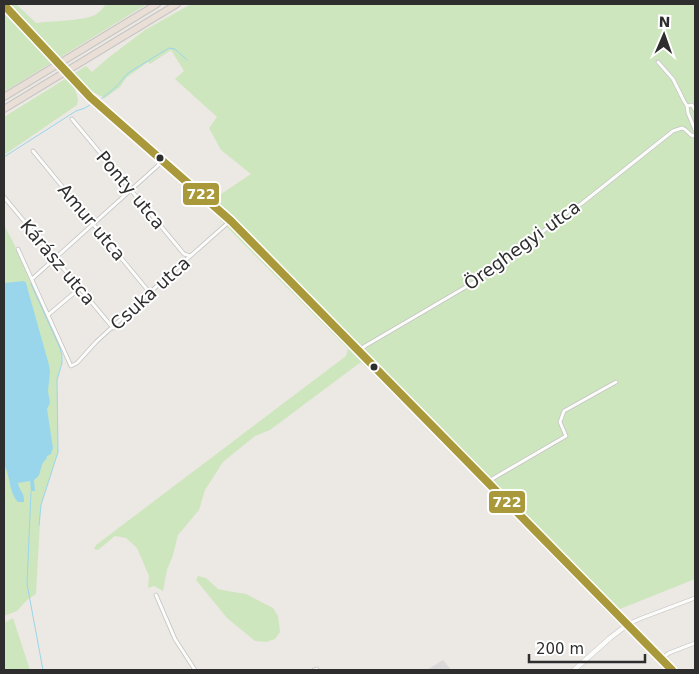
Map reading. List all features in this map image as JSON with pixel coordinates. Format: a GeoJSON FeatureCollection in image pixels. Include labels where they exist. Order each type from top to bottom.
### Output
{"type":"FeatureCollection","features":[{"type":"Feature","properties":{"kind":"highway"},"geometry":{"type":"LineString","coordinates":[[4,97],[157,4]]}},
{"type":"Feature","properties":{"kind":"highway"},"geometry":{"type":"LineString","coordinates":[[4,110],[177,4]]}},
{"type":"Feature","properties":{"kind":"main road"},"geometry":{"type":"LineString","coordinates":[[4,5],[50,54]]}},
{"type":"Feature","properties":{"kind":"main road"},"geometry":{"type":"LineString","coordinates":[[76,82],[104,110],[231,220],[672,670]]}},
{"type":"Feature","properties":{"kind":"street"},"geometry":{"type":"LineString","coordinates":[[658,62],[673,79],[687,106],[695,130]]}},
{"type":"Feature","properties":{"kind":"street"},"geometry":{"type":"LineString","coordinates":[[687,106],[689,104],[692,105],[695,110]]}},
{"type":"Feature","properties":{"kind":"street","name":"Ponty utca"},"geometry":{"type":"LineString","coordinates":[[72,120],[184,254],[191,256]]}},
{"type":"Feature","properties":{"kind":"street","name":"Öreghegyi utca"},"geometry":{"type":"LineString","coordinates":[[359,351],[493,271],[581,204],[669,133],[678,128],[684,128],[694,135]]}},
{"type":"Feature","properties":{"kind":"street","name":"Amur utca"},"geometry":{"type":"LineString","coordinates":[[32,151],[150,293]]}},
{"type":"Feature","properties":{"kind":"street"},"geometry":{"type":"LineString","coordinates":[[32,279],[163,160]]}},
{"type":"Feature","properties":{"kind":"street","name":"Kárász utca"},"geometry":{"type":"LineString","coordinates":[[4,197],[113,328]]}},
{"type":"Feature","properties":{"kind":"street","name":"Csuka utca"},"geometry":{"type":"LineString","coordinates":[[48,315],[71,366],[77,363],[90,348],[231,220]]}},
{"type":"Feature","properties":{"kind":"street"},"geometry":{"type":"LineString","coordinates":[[18,249],[48,315],[80,288]]}},
{"type":"Feature","properties":{"kind":"street"},"geometry":{"type":"LineString","coordinates":[[487,482],[566,436],[560,422],[564,411],[616,382]]}},
{"type":"Feature","properties":{"kind":"street"},"geometry":{"type":"LineString","coordinates":[[156,595],[176,639],[194,670]]}},
{"type":"Feature","properties":{"kind":"street"},"geometry":{"type":"LineString","coordinates":[[574,670],[615,633],[627,625],[695,598]]}},
{"type":"Feature","properties":{"kind":"street"},"geometry":{"type":"LineString","coordinates":[[661,659],[666,654],[695,643]]}},
{"type":"Feature","properties":{"kind":"shaded area"},"geometry":{"type":"Polygon","coordinates":[[[443,660],[451,670],[427,670],[443,660]]]}},
{"type":"Feature","properties":{"kind":"green space"},"geometry":{"type":"Polygon","coordinates":[[[4,4],[16,4],[36,23],[90,17],[98,13],[106,4],[147,4],[4,92],[4,4]]]}},
{"type":"Feature","properties":{"kind":"green space"},"geometry":{"type":"Polygon","coordinates":[[[191,4],[695,4],[695,579],[620,609],[614,614],[481,479],[361,362],[270,430],[255,436],[223,462],[205,490],[199,510],[178,535],[167,570],[163,591],[154,586],[148,588],[149,576],[137,548],[126,538],[115,536],[98,550],[94,549],[96,545],[346,356],[348,349],[206,204],[251,174],[221,150],[209,128],[217,117],[175,79],[184,71],[171,50],[150,64],[148,62],[126,78],[120,87],[105,98],[88,90],[79,79],[73,83],[78,99],[77,105],[4,155],[4,117],[86,66],[92,72],[145,30],[191,4]]]}},
{"type":"Feature","properties":{"kind":"green space"},"geometry":{"type":"Polygon","coordinates":[[[4,225],[60,348],[62,363],[57,380],[58,452],[41,505],[36,594],[27,600],[17,611],[4,616],[4,225]]]}},
{"type":"Feature","properties":{"kind":"green space"},"geometry":{"type":"Polygon","coordinates":[[[198,576],[206,578],[218,589],[246,594],[273,608],[278,616],[280,632],[275,639],[266,642],[255,641],[227,618],[196,580],[198,576]]]}},
{"type":"Feature","properties":{"kind":"green space"},"geometry":{"type":"Polygon","coordinates":[[[13,618],[30,670],[4,670],[4,623],[13,618]]]}},
{"type":"Feature","properties":{"kind":"water"},"geometry":{"type":"Polygon","coordinates":[[[24,281],[49,365],[48,391],[50,403],[47,409],[53,448],[34,480],[35,491],[31,491],[30,481],[18,483],[24,502],[18,502],[4,465],[4,283],[24,281]]]}},
{"type":"Feature","properties":{"kind":"waterway"},"geometry":{"type":"LineString","coordinates":[[100,100],[116,87],[128,73],[169,48],[175,49],[187,60]]}},
{"type":"Feature","properties":{"kind":"waterway"},"geometry":{"type":"LineString","coordinates":[[4,157],[76,111],[93,103]]}},
{"type":"Feature","properties":{"kind":"waterway"},"geometry":{"type":"LineString","coordinates":[[31,284],[62,356],[57,380],[58,452],[41,505],[39,525]]}},
{"type":"Feature","properties":{"kind":"waterway"},"geometry":{"type":"LineString","coordinates":[[31,492],[27,584],[43,670]]}},
{"type":"Feature","properties":{"kind":"tunnel"},"geometry":{"type":"LineString","coordinates":[[50,54],[76,82]]}},
{"type":"Feature","properties":{"kind":"transit line","name":"722"},"geometry":{"type":"LineString","coordinates":[[4,5],[90,97],[231,221],[672,670]]}}]}
